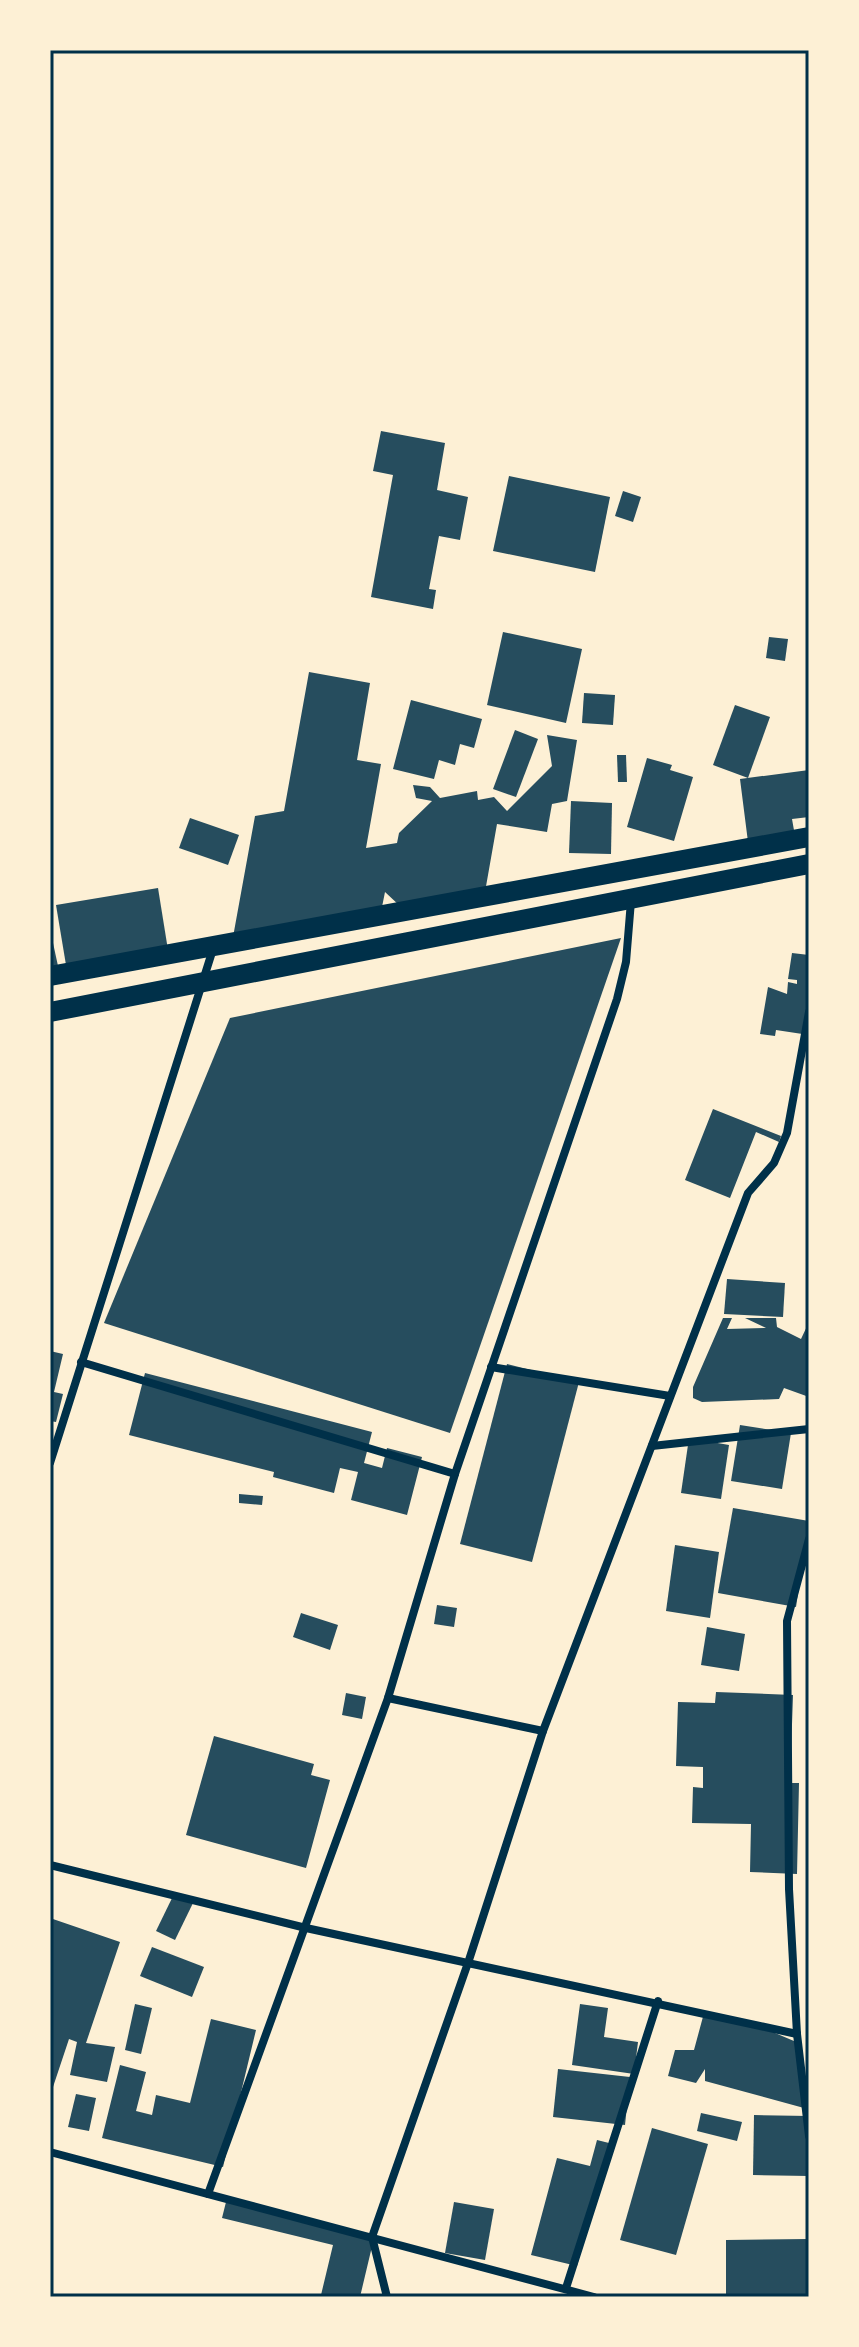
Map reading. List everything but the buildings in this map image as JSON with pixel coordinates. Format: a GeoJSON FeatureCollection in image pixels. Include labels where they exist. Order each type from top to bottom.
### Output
{"type":"FeatureCollection","features":[{"type":"Feature","properties":{"kind":"main road"},"geometry":{"type":"LineString","coordinates":[[50,976],[809,837]]}},
{"type":"Feature","properties":{"kind":"main road"},"geometry":{"type":"LineString","coordinates":[[50,1012],[809,864]]}},
{"type":"Feature","properties":{"kind":"street"},"geometry":{"type":"LineString","coordinates":[[208,2194],[388,1698],[455,1474],[617,999],[626,962],[631,899]]}},
{"type":"Feature","properties":{"kind":"street"},"geometry":{"type":"LineString","coordinates":[[50,1463],[214,944]]}},
{"type":"Feature","properties":{"kind":"street"},"geometry":{"type":"LineString","coordinates":[[387,2297],[372,2237],[469,1960],[543,1731],[748,1193],[774,1163],[787,1133],[809,1012]]}},
{"type":"Feature","properties":{"kind":"street"},"geometry":{"type":"LineString","coordinates":[[81,1362],[455,1474]]}},
{"type":"Feature","properties":{"kind":"street"},"geometry":{"type":"LineString","coordinates":[[491,1367],[670,1396]]}},
{"type":"Feature","properties":{"kind":"street"},"geometry":{"type":"LineString","coordinates":[[652,1446],[809,1429]]}},
{"type":"Feature","properties":{"kind":"street"},"geometry":{"type":"LineString","coordinates":[[809,1539],[787,1621],[789,1889],[797,2034],[809,2136]]}},
{"type":"Feature","properties":{"kind":"street"},"geometry":{"type":"LineString","coordinates":[[388,1698],[543,1731]]}},
{"type":"Feature","properties":{"kind":"street"},"geometry":{"type":"LineString","coordinates":[[50,1865],[306,1928],[469,1960],[797,2034]]}},
{"type":"Feature","properties":{"kind":"street"},"geometry":{"type":"LineString","coordinates":[[566,2288],[658,2001]]}},
{"type":"Feature","properties":{"kind":"street"},"geometry":{"type":"LineString","coordinates":[[50,2152],[594,2297]]}}]}
